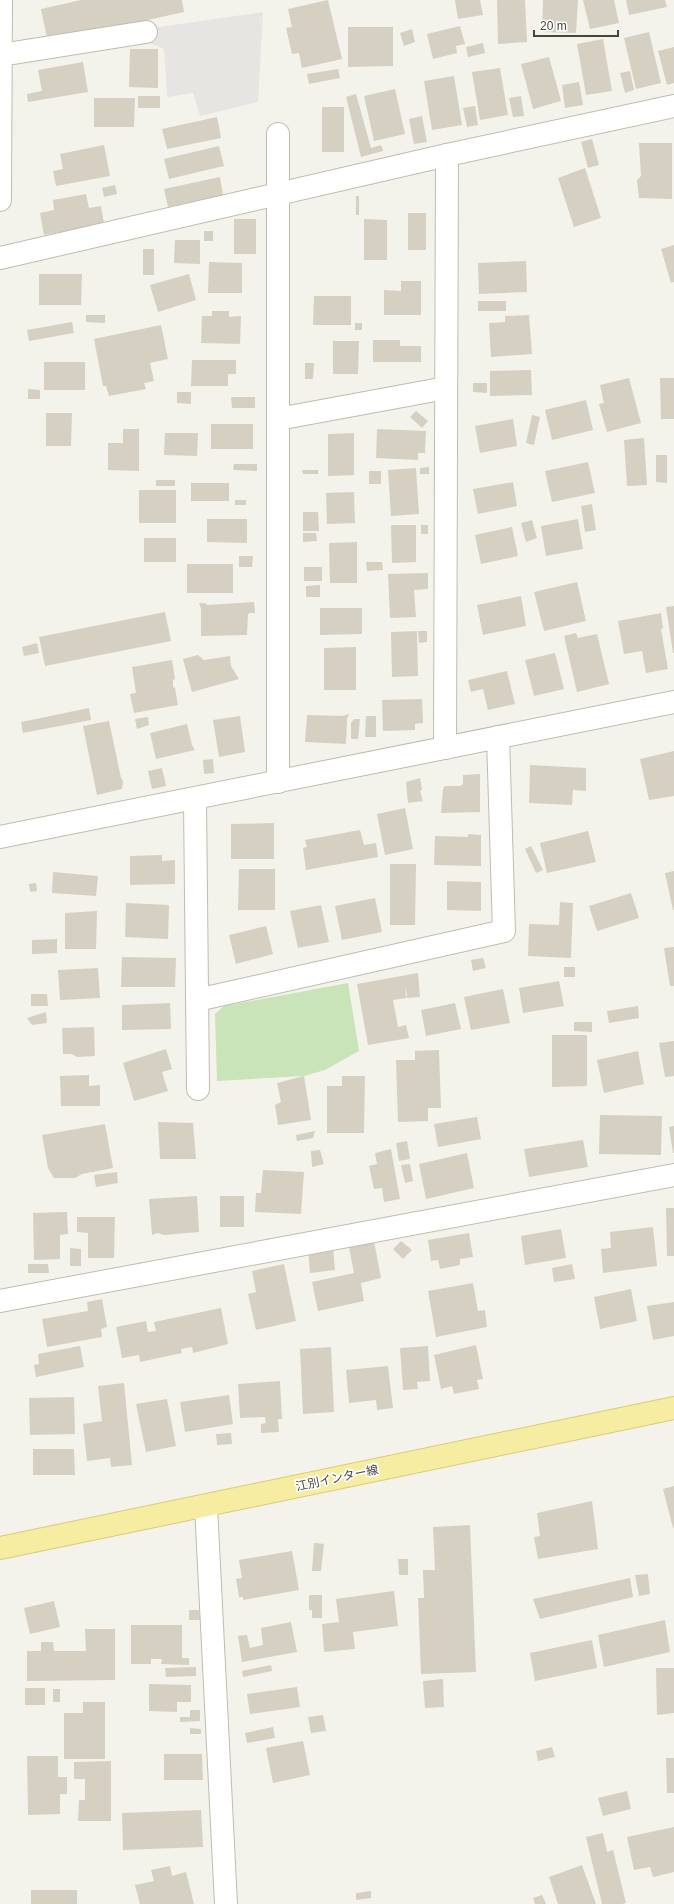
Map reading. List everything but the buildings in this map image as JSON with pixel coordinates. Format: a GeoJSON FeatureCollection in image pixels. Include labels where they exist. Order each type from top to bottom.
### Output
{"type":"FeatureCollection","features":[{"type":"Feature","properties":{"kind":"main road","name":"江別インター線"},"geometry":{"type":"LineString","coordinates":[[0,1548],[674,1408]]}},
{"type":"Feature","properties":{"kind":"street"},"geometry":{"type":"LineString","coordinates":[[0,200],[1,0]]}},
{"type":"Feature","properties":{"kind":"street"},"geometry":{"type":"LineString","coordinates":[[1,55],[146,32]]}},
{"type":"Feature","properties":{"kind":"street"},"geometry":{"type":"LineString","coordinates":[[0,258],[447,155],[674,106]]}},
{"type":"Feature","properties":{"kind":"street"},"geometry":{"type":"LineString","coordinates":[[278,134],[278,782]]}},
{"type":"Feature","properties":{"kind":"street"},"geometry":{"type":"LineString","coordinates":[[445,748],[447,155]]}},
{"type":"Feature","properties":{"kind":"street"},"geometry":{"type":"LineString","coordinates":[[278,419],[446,388]]}},
{"type":"Feature","properties":{"kind":"street"},"geometry":{"type":"LineString","coordinates":[[0,838],[674,702]]}},
{"type":"Feature","properties":{"kind":"street"},"geometry":{"type":"LineString","coordinates":[[197,1000],[504,931],[498,738]]}},
{"type":"Feature","properties":{"kind":"street"},"geometry":{"type":"LineString","coordinates":[[195,798],[198,1089]]}},
{"type":"Feature","properties":{"kind":"street"},"geometry":{"type":"LineString","coordinates":[[0,1301],[674,1176]]}},
{"type":"Feature","properties":{"kind":"street"},"geometry":{"type":"LineString","coordinates":[[206,1506],[226,1904]]}},
{"type":"Feature","properties":{"kind":"green space"},"geometry":{"type":"Polygon","coordinates":[[[348,983],[359,1051],[325,1070],[304,1076],[217,1081],[215,1014],[224,1006],[348,983]]]}},
{"type":"Feature","properties":{"kind":"shaded area"},"geometry":{"type":"Polygon","coordinates":[[[263,12],[258,102],[200,116],[193,93],[167,97],[164,49],[150,43],[145,29],[263,12]]]}}]}
